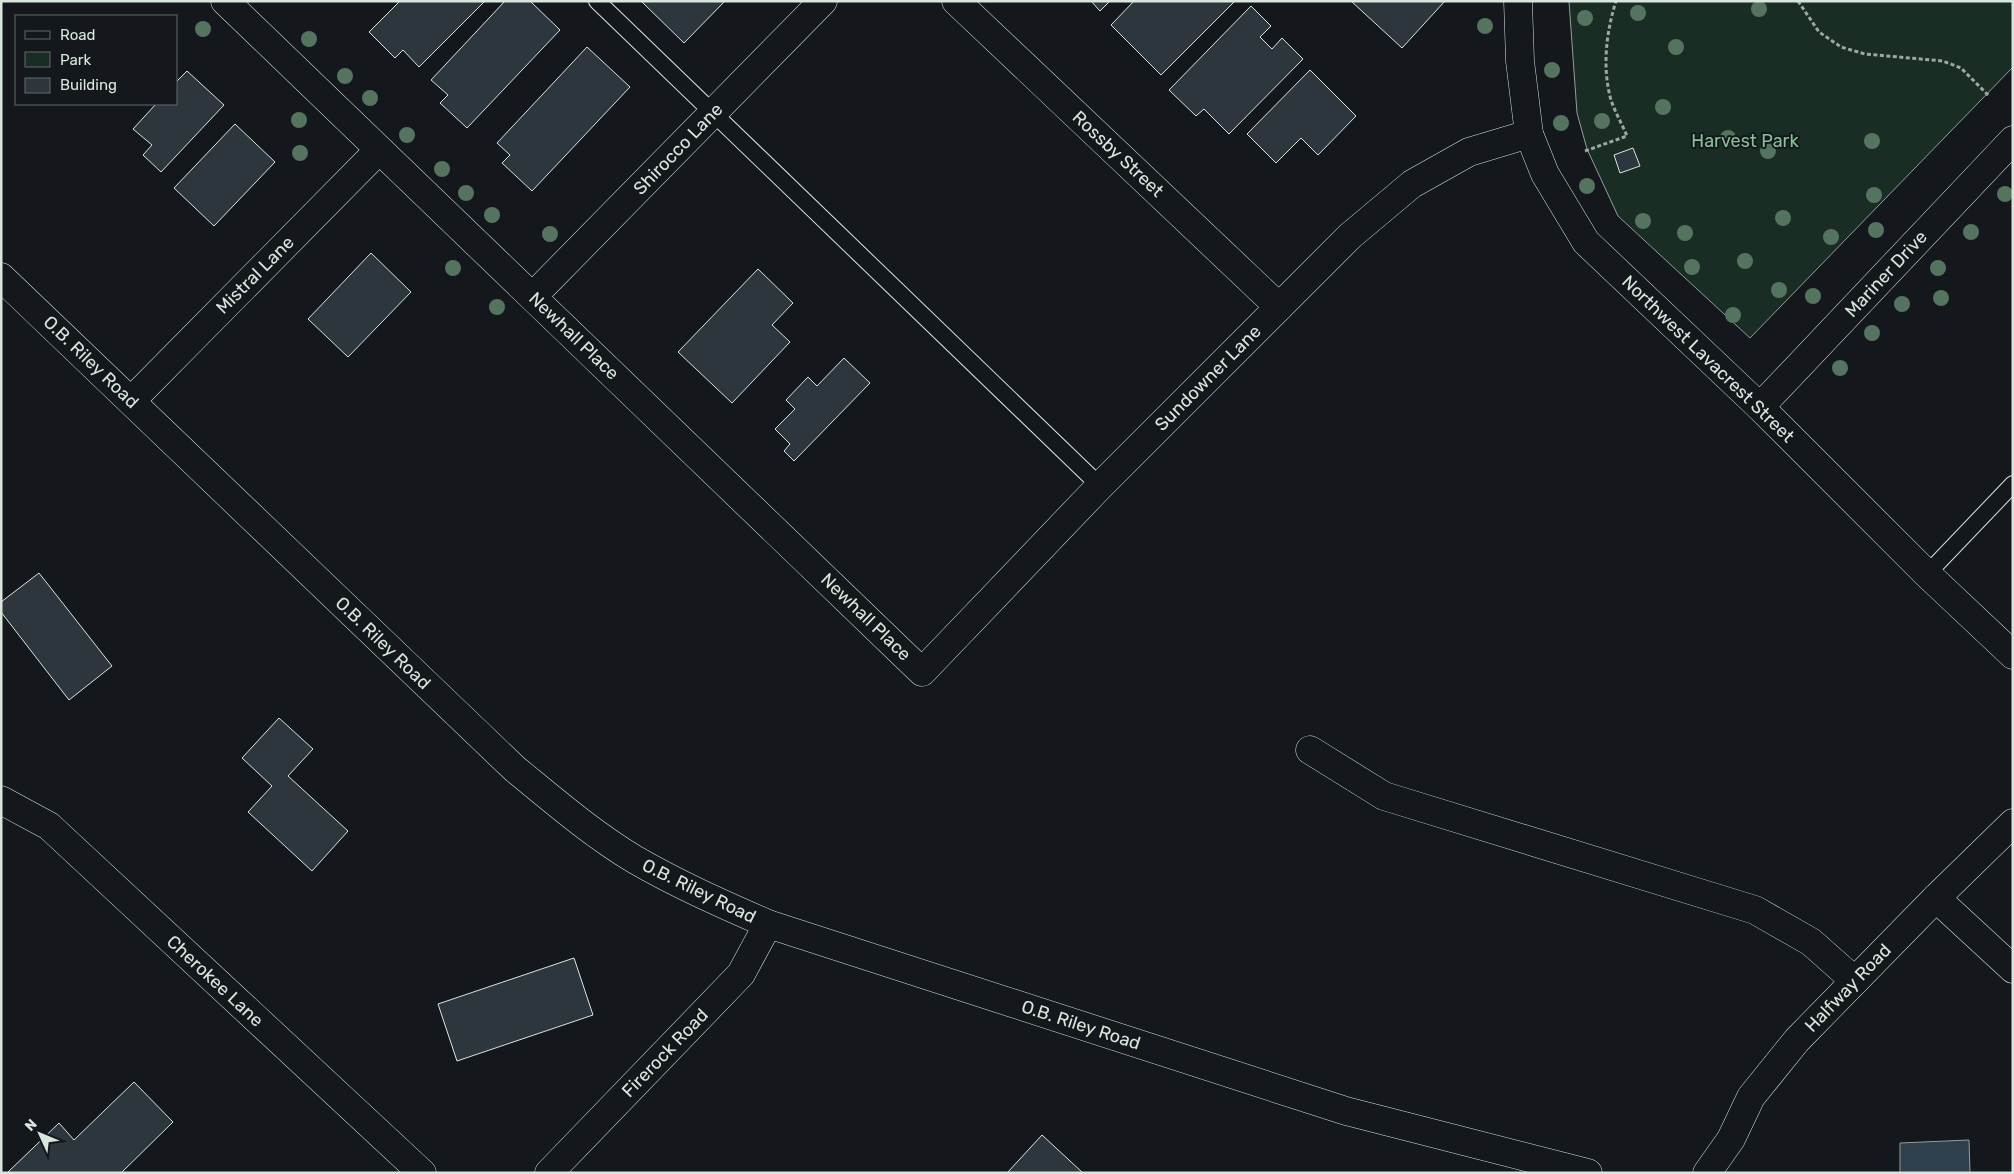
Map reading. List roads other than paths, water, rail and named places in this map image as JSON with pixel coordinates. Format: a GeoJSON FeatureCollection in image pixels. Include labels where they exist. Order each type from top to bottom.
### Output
{"type":"FeatureCollection","features":[{"type":"Feature","properties":{"kind":"street","name":"Newhall Place"},"geometry":{"type":"LineString","coordinates":[[226,1],[922,672]]}},
{"type":"Feature","properties":{"kind":"street","name":"Shirocco Lane"},"geometry":{"type":"LineString","coordinates":[[533,296],[823,1]]}},
{"type":"Feature","properties":{"kind":"street","name":"Rossby Street"},"geometry":{"type":"LineString","coordinates":[[956,1],[1279,307]]}},
{"type":"Feature","properties":{"kind":"street","name":"Northwest Lavacrest Street"},"geometry":{"type":"LineString","coordinates":[[1518,1],[1520,61],[1530,134],[1545,174],[1586,242],[1760,407],[1927,574],[2013,655]]}},
{"type":"Feature","properties":{"kind":"street","name":"Sundowner Lane"},"geometry":{"type":"LineString","coordinates":[[922,672],[1100,486],[1350,236],[1412,184],[1469,152],[1530,134]]}},
{"type":"Feature","properties":{"kind":"street","name":"Mariner Drive"},"geometry":{"type":"LineString","coordinates":[[1760,407],[2013,140]]}},
{"type":"Feature","properties":{"kind":"street","name":"Mistral Lane"},"geometry":{"type":"LineString","coordinates":[[131,401],[379,150]]}},
{"type":"Feature","properties":{"kind":"street","name":"O.B. Riley Road"},"geometry":{"type":"LineString","coordinates":[[1,277],[515,769],[576,819],[633,858],[697,892],[768,924],[1346,1111],[1588,1173]]}},
{"type":"Feature","properties":{"kind":"street"},"geometry":{"type":"LineString","coordinates":[[1310,750],[1384,796],[1754,910],[1811,942],[1855,981]]}},
{"type":"Feature","properties":{"kind":"street","name":"Cherokee Lane"},"geometry":{"type":"LineString","coordinates":[[1,800],[50,826],[422,1173]]}},
{"type":"Feature","properties":{"kind":"street","name":"Halfway Road"},"geometry":{"type":"LineString","coordinates":[[1706,1173],[1731,1139],[1751,1097],[1797,1040],[1936,898],[2013,823]]}},
{"type":"Feature","properties":{"kind":"street"},"geometry":{"type":"LineString","coordinates":[[1936,898],[2013,969]]}},
{"type":"Feature","properties":{"kind":"street","name":"Firerock Road"},"geometry":{"type":"LineString","coordinates":[[549,1173],[741,974],[768,924]]}},
{"type":"Feature","properties":{"kind":"lane"},"geometry":{"type":"LineString","coordinates":[[597,1],[1100,486]]}},
{"type":"Feature","properties":{"kind":"lane"},"geometry":{"type":"LineString","coordinates":[[1927,574],[2013,484]]}},
{"type":"Feature","properties":{"kind":"water"},"geometry":{"type":"Polygon","coordinates":[[[1969,1140],[1970,1173],[1900,1173],[1900,1143],[1969,1140]]]}},
{"type":"Feature","properties":{"kind":"park label","name":"Harvest Park"},"geometry":{"type":"Point","coordinates":[1745,141]}}]}
